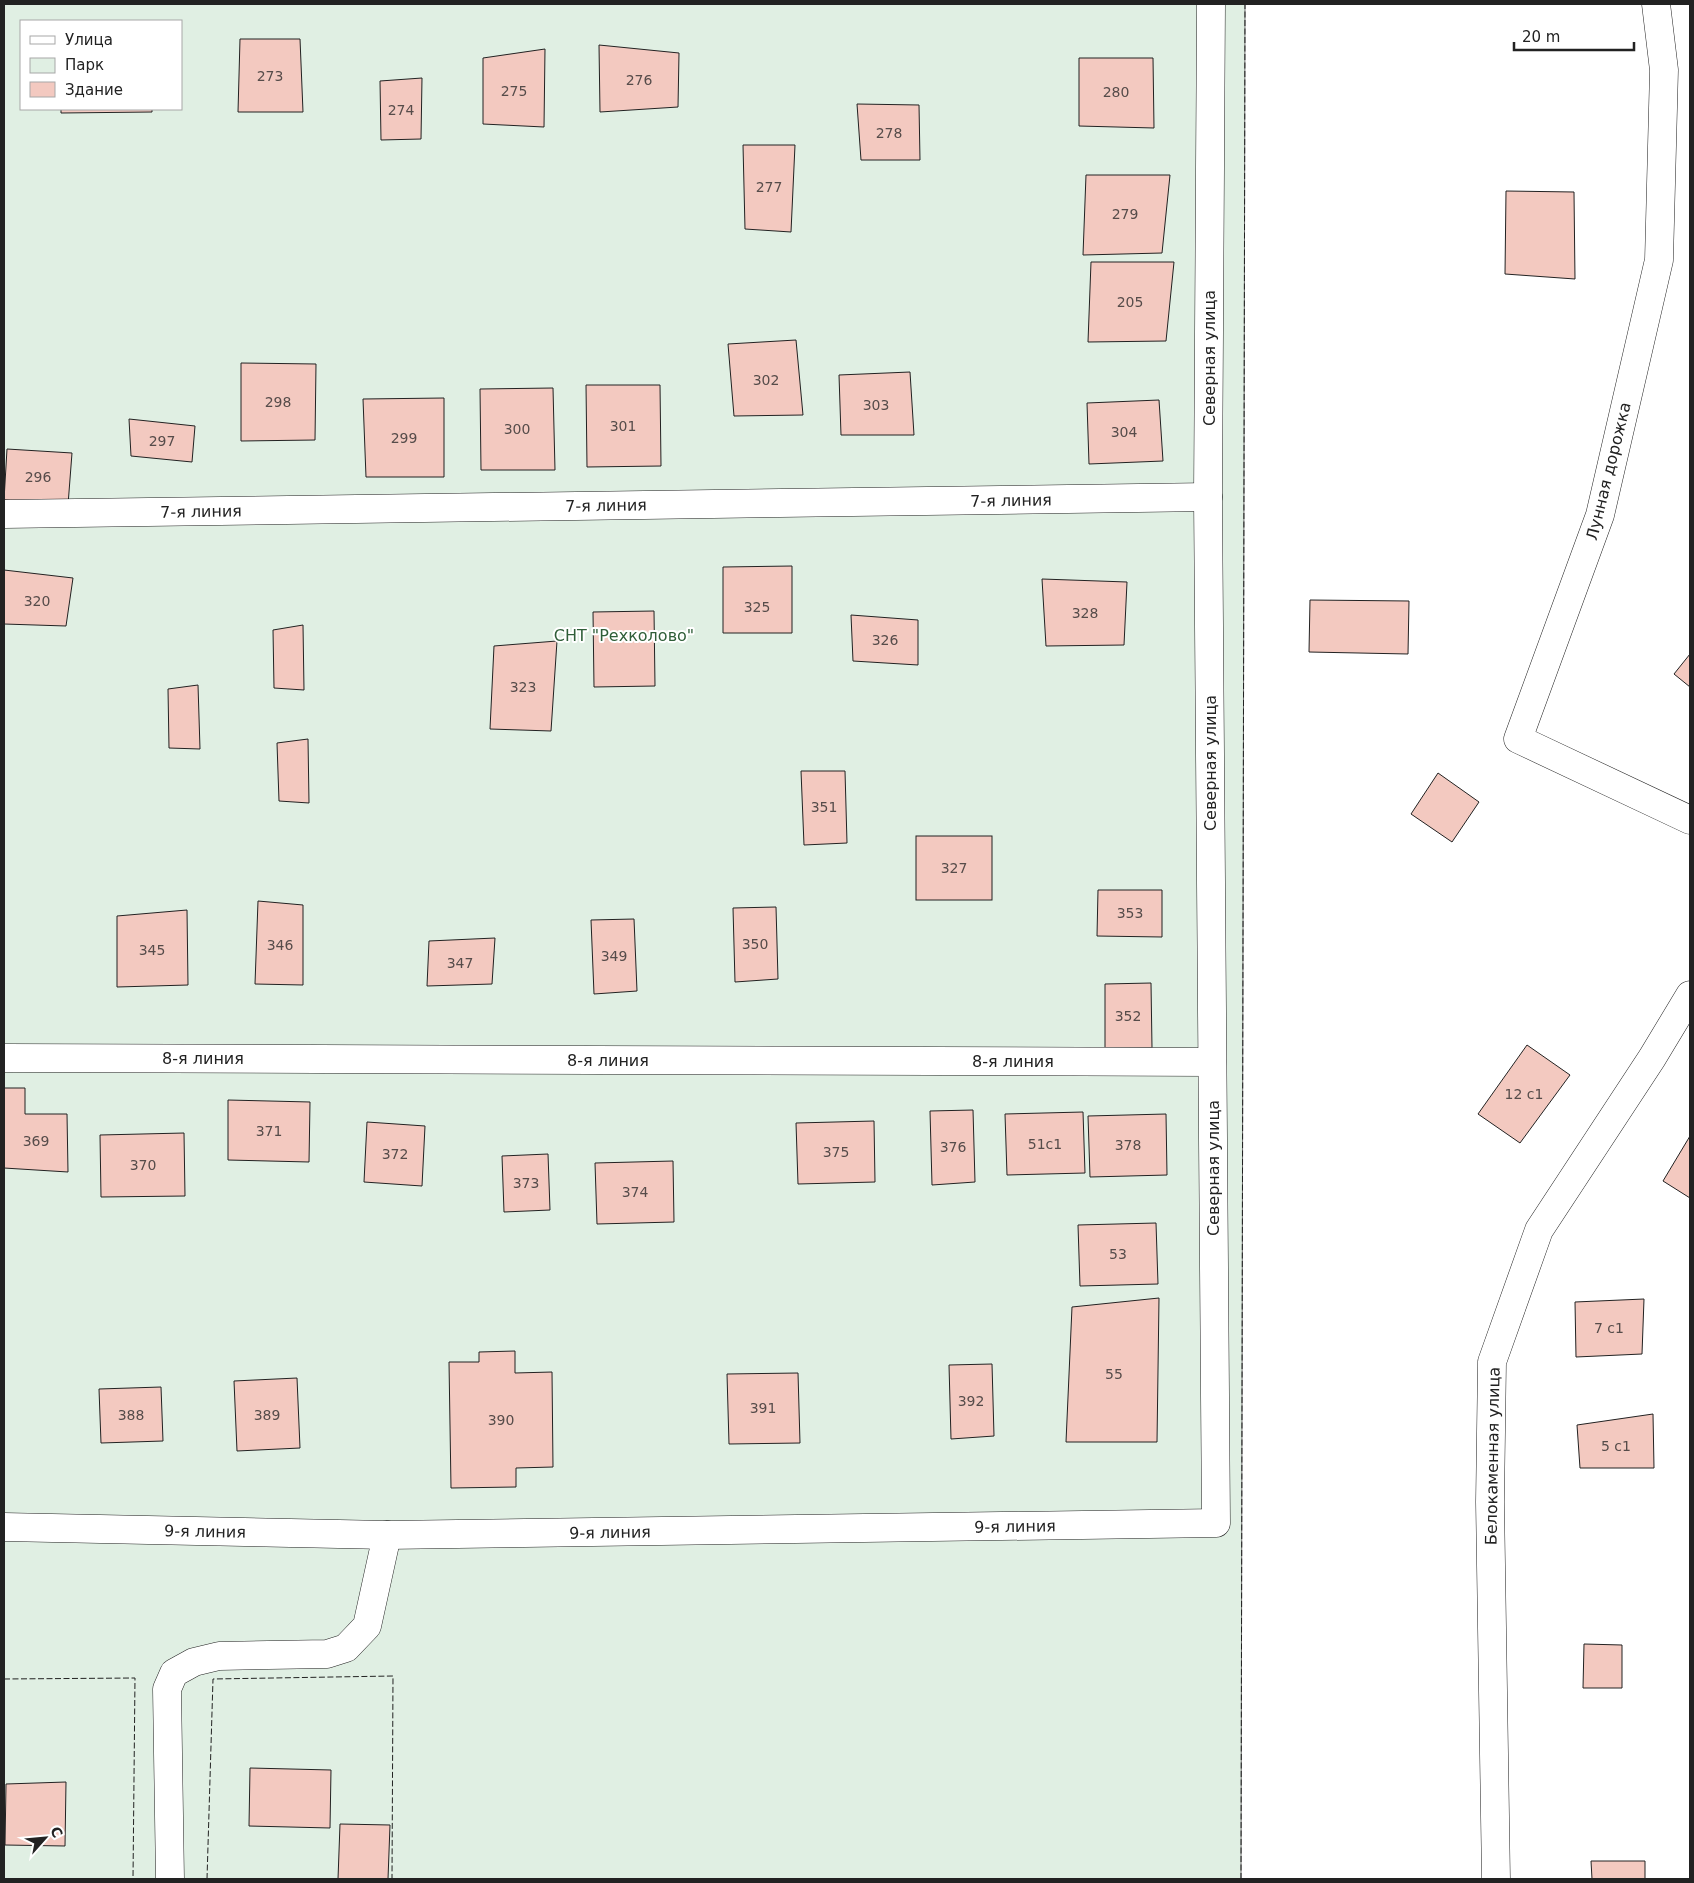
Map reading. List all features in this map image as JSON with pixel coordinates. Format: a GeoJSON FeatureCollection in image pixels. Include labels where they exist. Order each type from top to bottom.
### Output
{"type":"FeatureCollection","features":[{"type":"Feature","properties":{"kind":"street","name":"Северная улица"},"geometry":{"type":"LineString","coordinates":[[1211,4],[1208,497],[1216,1523]]}},
{"type":"Feature","properties":{"kind":"street","name":"Лунная дорожка"},"geometry":{"type":"LineString","coordinates":[[1656,4],[1664,70],[1659,260],[1600,515],[1518,739],[1690,820]]}},
{"type":"Feature","properties":{"kind":"street","name":"7-я линия"},"geometry":{"type":"LineString","coordinates":[[4,514],[1208,497]]}},
{"type":"Feature","properties":{"kind":"street","name":"Белокаменная улица"},"geometry":{"type":"LineString","coordinates":[[1496,1879],[1490,1502],[1492,1362],[1539,1230],[1652,1058],[1690,996]]}},
{"type":"Feature","properties":{"kind":"street","name":"8-я линия"},"geometry":{"type":"LineString","coordinates":[[4,1058],[1212,1062]]}},
{"type":"Feature","properties":{"kind":"street","name":"9-я линия"},"geometry":{"type":"LineString","coordinates":[[4,1527],[387,1535],[1216,1523]]}},
{"type":"Feature","properties":{"kind":"street"},"geometry":{"type":"LineString","coordinates":[[170,1879],[167,1689],[174,1673],[194,1662],[219,1656],[327,1654],[346,1648],[367,1626],[387,1535]]}},
{"type":"Feature","properties":{"kind":"green space","name":"СНТ \"Рехколово\""},"geometry":{"type":"Polygon","coordinates":[[[4,4],[1245,4],[1241,1879],[4,1879],[4,4]]]}},
{"type":"Feature","properties":{"kind":"building"},"geometry":{"type":"Polygon","coordinates":[[[240,39],[300,39],[303,112],[238,112],[240,39]]]}},
{"type":"Feature","properties":{"kind":"building"},"geometry":{"type":"Polygon","coordinates":[[[599,45],[679,53],[678,107],[600,112],[599,45]]]}},
{"type":"Feature","properties":{"kind":"building"},"geometry":{"type":"Polygon","coordinates":[[[545,49],[544,127],[483,124],[483,58],[545,49]]]}},
{"type":"Feature","properties":{"kind":"building"},"geometry":{"type":"Polygon","coordinates":[[[1079,58],[1153,58],[1154,128],[1079,126],[1079,58]]]}},
{"type":"Feature","properties":{"kind":"building"},"geometry":{"type":"Polygon","coordinates":[[[422,78],[421,139],[381,140],[380,81],[422,78]]]}},
{"type":"Feature","properties":{"kind":"building"},"geometry":{"type":"Polygon","coordinates":[[[857,104],[919,105],[920,160],[861,160],[857,104]]]}},
{"type":"Feature","properties":{"kind":"building"},"geometry":{"type":"Polygon","coordinates":[[[61,110],[152,110],[152,112],[61,113],[61,110]]]}},
{"type":"Feature","properties":{"kind":"building"},"geometry":{"type":"Polygon","coordinates":[[[743,145],[795,145],[791,232],[745,229],[743,145]]]}},
{"type":"Feature","properties":{"kind":"building"},"geometry":{"type":"Polygon","coordinates":[[[1086,175],[1170,175],[1162,253],[1083,255],[1086,175]]]}},
{"type":"Feature","properties":{"kind":"building"},"geometry":{"type":"Polygon","coordinates":[[[1506,191],[1574,192],[1575,279],[1505,274],[1506,191]]]}},
{"type":"Feature","properties":{"kind":"building"},"geometry":{"type":"Polygon","coordinates":[[[1091,262],[1174,262],[1166,341],[1088,342],[1091,262]]]}},
{"type":"Feature","properties":{"kind":"building"},"geometry":{"type":"Polygon","coordinates":[[[796,340],[803,415],[734,416],[728,344],[796,340]]]}},
{"type":"Feature","properties":{"kind":"building"},"geometry":{"type":"Polygon","coordinates":[[[241,363],[316,364],[315,440],[241,441],[241,363]]]}},
{"type":"Feature","properties":{"kind":"building"},"geometry":{"type":"Polygon","coordinates":[[[910,372],[914,435],[841,435],[839,375],[910,372]]]}},
{"type":"Feature","properties":{"kind":"building"},"geometry":{"type":"Polygon","coordinates":[[[586,385],[660,385],[661,466],[587,467],[586,385]]]}},
{"type":"Feature","properties":{"kind":"building"},"geometry":{"type":"Polygon","coordinates":[[[553,388],[555,470],[481,470],[480,389],[553,388]]]}},
{"type":"Feature","properties":{"kind":"building"},"geometry":{"type":"Polygon","coordinates":[[[444,398],[444,477],[366,477],[363,399],[444,398]]]}},
{"type":"Feature","properties":{"kind":"building"},"geometry":{"type":"Polygon","coordinates":[[[1159,400],[1163,461],[1089,464],[1087,403],[1159,400]]]}},
{"type":"Feature","properties":{"kind":"building"},"geometry":{"type":"Polygon","coordinates":[[[129,419],[195,426],[192,462],[131,456],[129,419]]]}},
{"type":"Feature","properties":{"kind":"building"},"geometry":{"type":"Polygon","coordinates":[[[7,449],[72,453],[68,505],[4,500],[7,449]]]}},
{"type":"Feature","properties":{"kind":"building"},"geometry":{"type":"Polygon","coordinates":[[[792,566],[792,633],[723,633],[723,567],[792,566]]]}},
{"type":"Feature","properties":{"kind":"building"},"geometry":{"type":"Polygon","coordinates":[[[4,570],[73,578],[66,626],[4,624],[4,570]]]}},
{"type":"Feature","properties":{"kind":"building"},"geometry":{"type":"Polygon","coordinates":[[[1042,579],[1127,582],[1124,645],[1046,646],[1042,579]]]}},
{"type":"Feature","properties":{"kind":"building"},"geometry":{"type":"Polygon","coordinates":[[[1310,600],[1409,601],[1408,654],[1309,652],[1310,600]]]}},
{"type":"Feature","properties":{"kind":"building"},"geometry":{"type":"Polygon","coordinates":[[[654,611],[655,686],[594,687],[593,612],[654,611]]]}},
{"type":"Feature","properties":{"kind":"building"},"geometry":{"type":"Polygon","coordinates":[[[851,615],[918,620],[918,665],[853,661],[851,615]]]}},
{"type":"Feature","properties":{"kind":"building"},"geometry":{"type":"Polygon","coordinates":[[[303,625],[304,690],[274,688],[273,630],[303,625]]]}},
{"type":"Feature","properties":{"kind":"building"},"geometry":{"type":"Polygon","coordinates":[[[557,641],[551,731],[490,729],[494,646],[557,641]]]}},
{"type":"Feature","properties":{"kind":"building"},"geometry":{"type":"Polygon","coordinates":[[[1690,654],[1690,687],[1674,674],[1690,654]]]}},
{"type":"Feature","properties":{"kind":"building"},"geometry":{"type":"Polygon","coordinates":[[[198,685],[200,749],[169,748],[168,689],[198,685]]]}},
{"type":"Feature","properties":{"kind":"building"},"geometry":{"type":"Polygon","coordinates":[[[308,739],[309,803],[279,801],[277,743],[308,739]]]}},
{"type":"Feature","properties":{"kind":"building"},"geometry":{"type":"Polygon","coordinates":[[[801,771],[845,771],[847,843],[804,845],[801,771]]]}},
{"type":"Feature","properties":{"kind":"building"},"geometry":{"type":"Polygon","coordinates":[[[1438,773],[1479,802],[1452,842],[1411,814],[1438,773]]]}},
{"type":"Feature","properties":{"kind":"building"},"geometry":{"type":"Polygon","coordinates":[[[916,836],[992,836],[992,900],[916,900],[916,836]]]}},
{"type":"Feature","properties":{"kind":"building"},"geometry":{"type":"Polygon","coordinates":[[[1098,890],[1162,890],[1162,937],[1097,936],[1098,890]]]}},
{"type":"Feature","properties":{"kind":"building"},"geometry":{"type":"Polygon","coordinates":[[[258,901],[303,905],[303,985],[255,984],[258,901]]]}},
{"type":"Feature","properties":{"kind":"building"},"geometry":{"type":"Polygon","coordinates":[[[776,907],[778,979],[735,982],[733,908],[776,907]]]}},
{"type":"Feature","properties":{"kind":"building"},"geometry":{"type":"Polygon","coordinates":[[[187,910],[188,985],[117,987],[117,916],[187,910]]]}},
{"type":"Feature","properties":{"kind":"building"},"geometry":{"type":"Polygon","coordinates":[[[634,919],[637,991],[594,994],[591,920],[634,919]]]}},
{"type":"Feature","properties":{"kind":"building"},"geometry":{"type":"Polygon","coordinates":[[[495,938],[492,984],[427,986],[429,941],[495,938]]]}},
{"type":"Feature","properties":{"kind":"building"},"geometry":{"type":"Polygon","coordinates":[[[1151,983],[1152,1048],[1105,1048],[1105,984],[1151,983]]]}},
{"type":"Feature","properties":{"kind":"building"},"geometry":{"type":"Polygon","coordinates":[[[1527,1045],[1570,1075],[1520,1143],[1478,1114],[1527,1045]]]}},
{"type":"Feature","properties":{"kind":"building"},"geometry":{"type":"Polygon","coordinates":[[[4,1088],[25,1088],[25,1114],[67,1114],[68,1172],[4,1168],[4,1088]]]}},
{"type":"Feature","properties":{"kind":"building"},"geometry":{"type":"Polygon","coordinates":[[[228,1100],[310,1102],[309,1162],[228,1160],[228,1100]]]}},
{"type":"Feature","properties":{"kind":"building"},"geometry":{"type":"Polygon","coordinates":[[[973,1110],[975,1182],[932,1185],[930,1111],[973,1110]]]}},
{"type":"Feature","properties":{"kind":"building"},"geometry":{"type":"Polygon","coordinates":[[[1083,1112],[1085,1173],[1007,1175],[1005,1114],[1083,1112]]]}},
{"type":"Feature","properties":{"kind":"building"},"geometry":{"type":"Polygon","coordinates":[[[1166,1114],[1167,1175],[1090,1177],[1088,1116],[1166,1114]]]}},
{"type":"Feature","properties":{"kind":"building"},"geometry":{"type":"Polygon","coordinates":[[[874,1121],[875,1182],[798,1184],[796,1123],[874,1121]]]}},
{"type":"Feature","properties":{"kind":"building"},"geometry":{"type":"Polygon","coordinates":[[[367,1122],[425,1126],[422,1186],[364,1182],[367,1122]]]}},
{"type":"Feature","properties":{"kind":"building"},"geometry":{"type":"Polygon","coordinates":[[[184,1133],[185,1196],[101,1197],[100,1135],[184,1133]]]}},
{"type":"Feature","properties":{"kind":"building"},"geometry":{"type":"Polygon","coordinates":[[[1690,1136],[1690,1198],[1663,1181],[1690,1136]]]}},
{"type":"Feature","properties":{"kind":"building"},"geometry":{"type":"Polygon","coordinates":[[[548,1154],[550,1210],[504,1212],[502,1156],[548,1154]]]}},
{"type":"Feature","properties":{"kind":"building"},"geometry":{"type":"Polygon","coordinates":[[[673,1161],[674,1222],[597,1224],[595,1163],[673,1161]]]}},
{"type":"Feature","properties":{"kind":"building"},"geometry":{"type":"Polygon","coordinates":[[[1156,1223],[1158,1284],[1080,1286],[1078,1225],[1156,1223]]]}},
{"type":"Feature","properties":{"kind":"building"},"geometry":{"type":"Polygon","coordinates":[[[1159,1298],[1157,1442],[1066,1442],[1072,1307],[1159,1298]]]}},
{"type":"Feature","properties":{"kind":"building"},"geometry":{"type":"Polygon","coordinates":[[[1644,1299],[1642,1354],[1576,1357],[1575,1302],[1644,1299]]]}},
{"type":"Feature","properties":{"kind":"building"},"geometry":{"type":"Polygon","coordinates":[[[515,1351],[515,1373],[552,1372],[553,1467],[516,1468],[516,1487],[451,1488],[449,1362],[479,1362],[479,1352],[515,1351]]]}},
{"type":"Feature","properties":{"kind":"building"},"geometry":{"type":"Polygon","coordinates":[[[992,1364],[994,1436],[951,1439],[949,1365],[992,1364]]]}},
{"type":"Feature","properties":{"kind":"building"},"geometry":{"type":"Polygon","coordinates":[[[798,1373],[800,1443],[729,1444],[727,1374],[798,1373]]]}},
{"type":"Feature","properties":{"kind":"building"},"geometry":{"type":"Polygon","coordinates":[[[297,1378],[300,1448],[237,1451],[234,1381],[297,1378]]]}},
{"type":"Feature","properties":{"kind":"building"},"geometry":{"type":"Polygon","coordinates":[[[161,1387],[163,1441],[101,1443],[99,1389],[161,1387]]]}},
{"type":"Feature","properties":{"kind":"building"},"geometry":{"type":"Polygon","coordinates":[[[1653,1414],[1654,1468],[1580,1468],[1577,1425],[1653,1414]]]}},
{"type":"Feature","properties":{"kind":"building"},"geometry":{"type":"Polygon","coordinates":[[[1584,1644],[1622,1645],[1622,1688],[1583,1688],[1584,1644]]]}},
{"type":"Feature","properties":{"kind":"building"},"geometry":{"type":"Polygon","coordinates":[[[250,1768],[331,1770],[330,1828],[249,1826],[250,1768]]]}},
{"type":"Feature","properties":{"kind":"building"},"geometry":{"type":"Polygon","coordinates":[[[66,1782],[65,1846],[5,1845],[6,1784],[66,1782]]]}},
{"type":"Feature","properties":{"kind":"building"},"geometry":{"type":"Polygon","coordinates":[[[340,1824],[390,1825],[388,1879],[338,1879],[340,1824]]]}},
{"type":"Feature","properties":{"kind":"building"},"geometry":{"type":"Polygon","coordinates":[[[1591,1861],[1645,1861],[1645,1879],[1592,1879],[1591,1861]]]}},
{"type":"Feature","properties":{"kind":"fence"},"geometry":{"type":"LineString","coordinates":[[1241,1879],[1245,4]]}},
{"type":"Feature","properties":{"kind":"fence"},"geometry":{"type":"LineString","coordinates":[[207,1879],[213,1679],[393,1676],[392,1879]]}},
{"type":"Feature","properties":{"kind":"fence"},"geometry":{"type":"LineString","coordinates":[[4,1679],[135,1678],[133,1879]]}}]}
